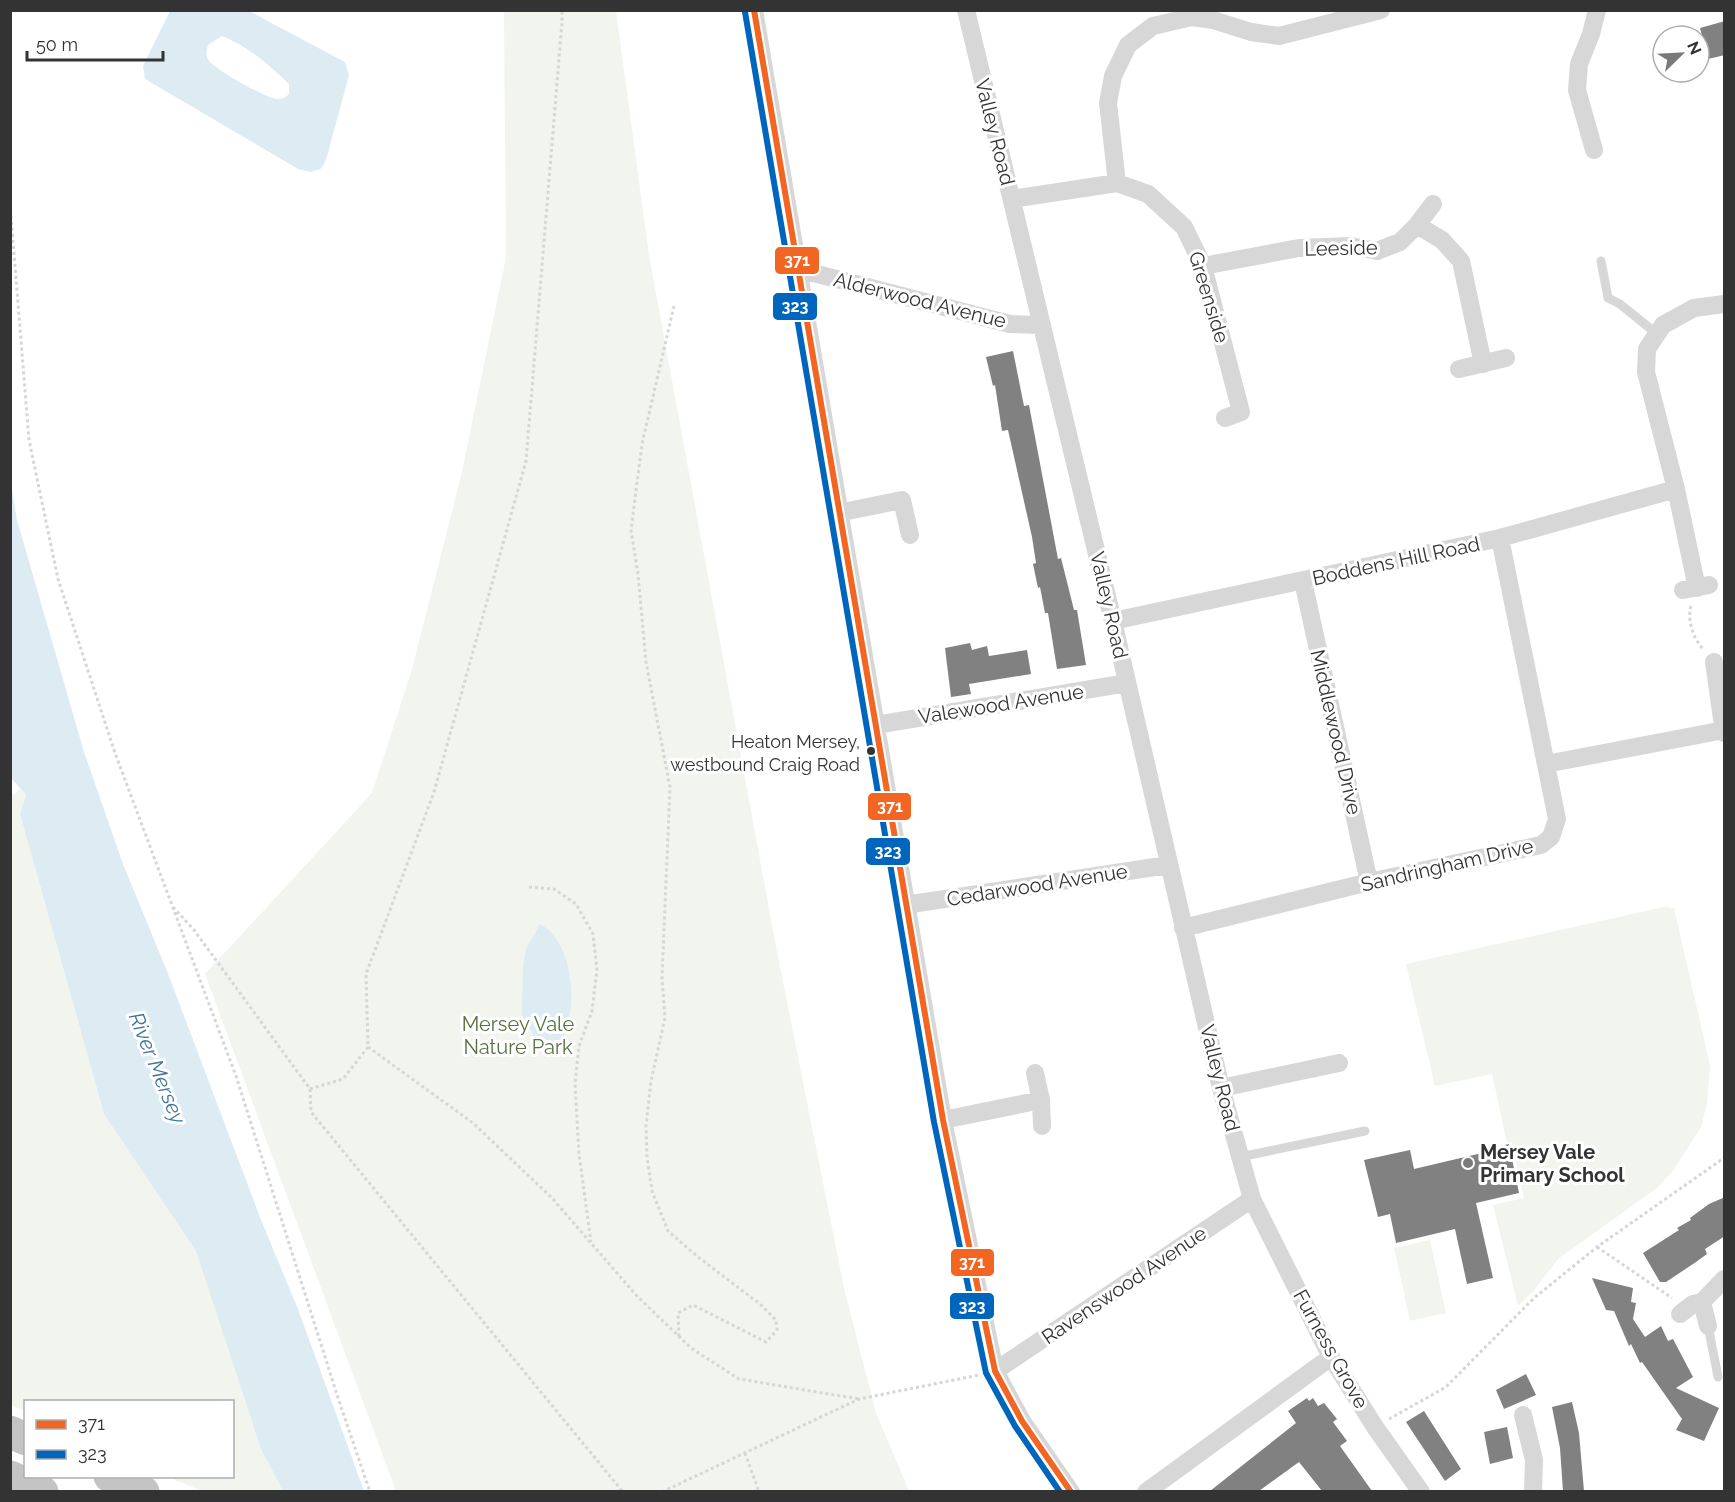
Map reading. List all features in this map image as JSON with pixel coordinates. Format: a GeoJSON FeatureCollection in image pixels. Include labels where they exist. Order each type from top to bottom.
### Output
{"type":"FeatureCollection","features":[{"type":"Feature","properties":{"kind":"highway"},"geometry":{"type":"LineString","coordinates":[[10,1432],[24,1438]]}},
{"type":"Feature","properties":{"kind":"highway"},"geometry":{"type":"LineString","coordinates":[[10,1478],[42,1491]]}},
{"type":"Feature","properties":{"kind":"highway"},"geometry":{"type":"LineString","coordinates":[[114,1478],[142,1491]]}},
{"type":"Feature","properties":{"kind":"street"},"geometry":{"type":"LineString","coordinates":[[754,10],[943,1120],[995,1371],[1022,1421],[1071,1491]]}},
{"type":"Feature","properties":{"kind":"street","name":"Valley Road"},"geometry":{"type":"LineString","coordinates":[[966,10],[1113,621],[1221,1088],[1252,1199]]}},
{"type":"Feature","properties":{"kind":"street"},"geometry":{"type":"LineString","coordinates":[[1117,183],[1108,103],[1113,76],[1128,45],[1153,26],[1192,17],[1213,20],[1251,32],[1279,36],[1381,10]]}},
{"type":"Feature","properties":{"kind":"street"},"geometry":{"type":"LineString","coordinates":[[1594,150],[1577,90],[1579,63],[1591,34],[1597,10]]}},
{"type":"Feature","properties":{"kind":"street","name":"Greenside"},"geometry":{"type":"LineString","coordinates":[[1012,199],[1117,183],[1148,194],[1184,227],[1203,266],[1233,415]]}},
{"type":"Feature","properties":{"kind":"street","name":"Leeside"},"geometry":{"type":"LineString","coordinates":[[1203,266],[1299,248],[1351,246],[1377,251],[1400,242],[1433,204]]}},
{"type":"Feature","properties":{"kind":"street"},"geometry":{"type":"LineString","coordinates":[[1417,225],[1442,240],[1461,261],[1483,364]]}},
{"type":"Feature","properties":{"kind":"street","name":"Alderwood Avenue"},"geometry":{"type":"LineString","coordinates":[[798,269],[1010,324],[1042,325]]}},
{"type":"Feature","properties":{"kind":"street"},"geometry":{"type":"LineString","coordinates":[[1696,587],[1677,489],[1646,372],[1647,349],[1663,325],[1694,308],[1725,304]]}},
{"type":"Feature","properties":{"kind":"street"},"geometry":{"type":"LineString","coordinates":[[1459,369],[1506,358]]}},
{"type":"Feature","properties":{"kind":"street","name":"Boddens Hill Road"},"geometry":{"type":"LineString","coordinates":[[1113,621],[1500,538],[1677,489]]}},
{"type":"Feature","properties":{"kind":"street"},"geometry":{"type":"LineString","coordinates":[[838,513],[902,500],[910,535]]}},
{"type":"Feature","properties":{"kind":"street","name":"Sandringham Drive"},"geometry":{"type":"LineString","coordinates":[[1184,928],[1369,882],[1541,845],[1551,837],[1557,819],[1500,538]]}},
{"type":"Feature","properties":{"kind":"street","name":"Middlewood Drive"},"geometry":{"type":"LineString","coordinates":[[1303,581],[1369,882]]}},
{"type":"Feature","properties":{"kind":"street"},"geometry":{"type":"LineString","coordinates":[[1546,764],[1724,732],[1714,662]]}},
{"type":"Feature","properties":{"kind":"street","name":"Valewood Avenue"},"geometry":{"type":"LineString","coordinates":[[876,725],[1127,683]]}},
{"type":"Feature","properties":{"kind":"street","name":"Cedarwood Avenue"},"geometry":{"type":"LineString","coordinates":[[905,905],[1168,865]]}},
{"type":"Feature","properties":{"kind":"street"},"geometry":{"type":"LineString","coordinates":[[1221,1088],[1339,1063]]}},
{"type":"Feature","properties":{"kind":"street"},"geometry":{"type":"LineString","coordinates":[[1035,1073],[1041,1100],[1042,1126]]}},
{"type":"Feature","properties":{"kind":"street"},"geometry":{"type":"LineString","coordinates":[[943,1120],[1041,1100]]}},
{"type":"Feature","properties":{"kind":"street","name":"Ravenswood Avenue"},"geometry":{"type":"LineString","coordinates":[[995,1371],[1252,1199]]}},
{"type":"Feature","properties":{"kind":"street","name":"Furness Grove"},"geometry":{"type":"LineString","coordinates":[[1252,1199],[1331,1357],[1375,1427],[1421,1491]]}},
{"type":"Feature","properties":{"kind":"street"},"geometry":{"type":"LineString","coordinates":[[1708,1326],[1690,1308],[1725,1279]]}},
{"type":"Feature","properties":{"kind":"street"},"geometry":{"type":"LineString","coordinates":[[1146,1491],[1331,1357]]}},
{"type":"Feature","properties":{"kind":"street"},"geometry":{"type":"LineString","coordinates":[[1523,1415],[1534,1460],[1533,1491]]}},
{"type":"Feature","properties":{"kind":"lane"},"geometry":{"type":"LineString","coordinates":[[1600,261],[1608,298],[1620,304],[1656,334]]}},
{"type":"Feature","properties":{"kind":"lane"},"geometry":{"type":"LineString","coordinates":[[1240,1157],[1365,1131]]}},
{"type":"Feature","properties":{"kind":"lane"},"geometry":{"type":"LineString","coordinates":[[1708,1326],[1718,1377]]}},
{"type":"Feature","properties":{"kind":"path"},"geometry":{"type":"LineString","coordinates":[[310,1089],[343,1079],[368,1047],[366,974],[434,792],[526,461],[562,10]]}},
{"type":"Feature","properties":{"kind":"path"},"geometry":{"type":"LineString","coordinates":[[10,204],[29,440],[58,579],[115,753],[236,1077],[335,1390],[370,1491]]}},
{"type":"Feature","properties":{"kind":"path"},"geometry":{"type":"LineString","coordinates":[[674,306],[642,444],[631,530],[638,574],[646,662],[670,787],[662,978],[665,1018],[651,1081],[646,1126],[647,1157],[652,1191],[668,1232],[760,1304],[776,1320],[777,1330],[765,1342],[693,1305],[678,1313],[678,1336]]}},
{"type":"Feature","properties":{"kind":"path"},"geometry":{"type":"LineString","coordinates":[[1696,587],[1689,610],[1691,626],[1699,644],[1714,662]]}},
{"type":"Feature","properties":{"kind":"path"},"geometry":{"type":"LineString","coordinates":[[529,887],[554,889],[576,904],[592,934],[597,970],[592,1011],[579,1046],[575,1084],[579,1154],[591,1243]]}},
{"type":"Feature","properties":{"kind":"path"},"geometry":{"type":"LineString","coordinates":[[171,905],[194,930],[310,1089],[311,1112],[623,1491]]}},
{"type":"Feature","properties":{"kind":"path"},"geometry":{"type":"LineString","coordinates":[[368,1047],[473,1123],[552,1198],[636,1295],[691,1348],[739,1379],[859,1399]]}},
{"type":"Feature","properties":{"kind":"path"},"geometry":{"type":"LineString","coordinates":[[1375,1427],[1446,1388],[1533,1299],[1597,1246],[1725,1158]]}},
{"type":"Feature","properties":{"kind":"path"},"geometry":{"type":"LineString","coordinates":[[1597,1246],[1690,1308]]}},
{"type":"Feature","properties":{"kind":"path"},"geometry":{"type":"LineString","coordinates":[[662,1491],[859,1399],[995,1371]]}},
{"type":"Feature","properties":{"kind":"path"},"geometry":{"type":"LineString","coordinates":[[745,1453],[759,1491]]}},
{"type":"Feature","properties":{"kind":"green space","name":"Mersey Vale Nature Park"},"geometry":{"type":"Polygon","coordinates":[[[504,11],[616,11],[649,255],[774,936],[844,1288],[876,1413],[909,1491],[396,1491],[205,974],[372,793],[412,669],[462,472],[506,257],[504,11]]]}},
{"type":"Feature","properties":{"kind":"green space"},"geometry":{"type":"Polygon","coordinates":[[[20,789],[26,795],[20,814],[104,1114],[196,1250],[261,1449],[283,1491],[202,1491],[170,1478],[234,1478],[234,1400],[24,1400],[24,1411],[11,1405],[10,791],[14,795],[20,789]]]}},
{"type":"Feature","properties":{"kind":"green space"},"geometry":{"type":"Polygon","coordinates":[[[1668,906],[1674,908],[1710,1065],[1707,1104],[1701,1127],[1673,1171],[1657,1188],[1558,1259],[1536,1288],[1518,1306],[1493,1205],[1524,1198],[1512,1142],[1507,1143],[1492,1074],[1435,1086],[1406,964],[1668,906]]]}},
{"type":"Feature","properties":{"kind":"green space"},"geometry":{"type":"Polygon","coordinates":[[[1430,1240],[1446,1313],[1410,1321],[1394,1248],[1430,1240]]]}},
{"type":"Feature","properties":{"kind":"water"},"geometry":{"type":"Polygon","coordinates":[[[170,11],[249,11],[345,62],[349,75],[326,160],[321,169],[311,172],[298,169],[145,79],[143,66],[170,11]],[[222,36],[208,45],[206,54],[211,63],[242,84],[262,94],[280,99],[289,94],[289,84],[258,57],[222,36]]]}},
{"type":"Feature","properties":{"kind":"water","name":"River Mersey"},"geometry":{"type":"Polygon","coordinates":[[[10,478],[17,520],[84,752],[123,864],[169,976],[261,1220],[298,1309],[364,1491],[283,1491],[261,1449],[196,1251],[104,1114],[20,814],[26,795],[11,778],[10,478]]]}},
{"type":"Feature","properties":{"kind":"water"},"geometry":{"type":"Polygon","coordinates":[[[540,924],[551,932],[560,946],[571,983],[571,1010],[565,1034],[549,1057],[522,1014],[523,967],[526,949],[540,924]]]}},
{"type":"Feature","properties":{"kind":"building"},"geometry":{"type":"Polygon","coordinates":[[[1725,21],[1725,55],[1711,58],[1711,25],[1725,21]]]}},
{"type":"Feature","properties":{"kind":"building"},"geometry":{"type":"Polygon","coordinates":[[[1013,351],[1024,406],[1029,405],[1058,559],[1061,558],[1074,610],[1077,610],[1086,665],[1057,669],[1048,613],[1045,613],[1040,587],[1038,588],[1033,564],[1036,563],[1032,537],[1008,430],[1002,431],[995,385],[993,386],[986,357],[1013,351]]]}},
{"type":"Feature","properties":{"kind":"building"},"geometry":{"type":"Polygon","coordinates":[[[970,643],[972,650],[987,646],[989,656],[1027,650],[1031,674],[969,684],[971,694],[951,697],[945,648],[970,643]]]}},
{"type":"Feature","properties":{"kind":"building"},"geometry":{"type":"Polygon","coordinates":[[[1509,1144],[1519,1193],[1476,1203],[1493,1278],[1467,1284],[1455,1229],[1396,1243],[1390,1214],[1378,1217],[1364,1160],[1410,1150],[1414,1169],[1482,1153],[1482,1150],[1509,1144]]]}},
{"type":"Feature","properties":{"kind":"building"},"geometry":{"type":"Polygon","coordinates":[[[1725,1197],[1725,1236],[1705,1249],[1707,1254],[1696,1262],[1666,1282],[1660,1282],[1643,1253],[1679,1230],[1677,1228],[1691,1220],[1690,1218],[1709,1204],[1725,1197]]]}},
{"type":"Feature","properties":{"kind":"building"},"geometry":{"type":"Polygon","coordinates":[[[1592,1278],[1633,1288],[1631,1302],[1636,1303],[1633,1319],[1645,1337],[1661,1326],[1668,1341],[1673,1339],[1693,1377],[1676,1388],[1719,1408],[1704,1441],[1676,1430],[1682,1419],[1642,1362],[1640,1363],[1631,1344],[1629,1346],[1614,1311],[1606,1310],[1592,1278]]]}},
{"type":"Feature","properties":{"kind":"building"},"geometry":{"type":"Polygon","coordinates":[[[1526,1374],[1536,1395],[1504,1409],[1496,1390],[1526,1374]]]}},
{"type":"Feature","properties":{"kind":"building"},"geometry":{"type":"Polygon","coordinates":[[[1307,1398],[1309,1401],[1313,1398],[1318,1406],[1324,1403],[1337,1419],[1333,1422],[1347,1441],[1340,1446],[1372,1491],[1322,1491],[1299,1462],[1259,1491],[1210,1491],[1296,1423],[1288,1411],[1307,1398]]]}},
{"type":"Feature","properties":{"kind":"building"},"geometry":{"type":"Polygon","coordinates":[[[1572,1402],[1579,1433],[1584,1491],[1563,1491],[1560,1448],[1552,1407],[1572,1402]]]}},
{"type":"Feature","properties":{"kind":"building"},"geometry":{"type":"Polygon","coordinates":[[[1424,1411],[1461,1469],[1445,1481],[1406,1422],[1424,1411]]]}},
{"type":"Feature","properties":{"kind":"building"},"geometry":{"type":"Polygon","coordinates":[[[1507,1427],[1513,1458],[1490,1464],[1484,1432],[1507,1427]]]}},
{"type":"Feature","properties":{"kind":"transit line","name":"371"},"geometry":{"type":"LineString","coordinates":[[754,10],[943,1120],[995,1371],[1022,1421],[1071,1492]]}},
{"type":"Feature","properties":{"kind":"transit line","name":"323"},"geometry":{"type":"LineString","coordinates":[[745,12],[934,1122],[986,1373],[1015,1426],[1060,1492]]}},
{"type":"Feature","properties":{"kind":"place","name":"Heaton Mersey, westbound Craig Road"},"geometry":{"type":"Point","coordinates":[871,751]}},
{"type":"Feature","properties":{"kind":"place","name":"Mersey Vale Primary School"},"geometry":{"type":"Point","coordinates":[1468,1163]}}]}
